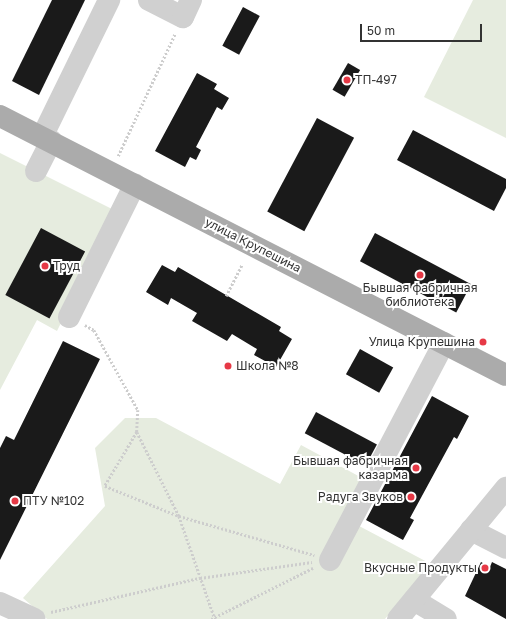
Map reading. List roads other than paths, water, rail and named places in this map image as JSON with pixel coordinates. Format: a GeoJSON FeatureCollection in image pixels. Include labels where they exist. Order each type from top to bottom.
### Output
{"type":"FeatureCollection","features":[{"type":"Feature","properties":{"kind":"main road","name":"улица Крупешина"},"geometry":{"type":"LineString","coordinates":[[0,116],[506,375]]}},
{"type":"Feature","properties":{"kind":"lane"},"geometry":{"type":"LineString","coordinates":[[36,171],[46,139],[109,0]]}},
{"type":"Feature","properties":{"kind":"lane"},"geometry":{"type":"LineString","coordinates":[[149,0],[187,8]]}},
{"type":"Feature","properties":{"kind":"lane"},"geometry":{"type":"LineString","coordinates":[[69,317],[135,184]]}},
{"type":"Feature","properties":{"kind":"lane"},"geometry":{"type":"LineString","coordinates":[[330,560],[444,343]]}},
{"type":"Feature","properties":{"kind":"lane"},"geometry":{"type":"LineString","coordinates":[[398,619],[506,488]]}},
{"type":"Feature","properties":{"kind":"lane"},"geometry":{"type":"LineString","coordinates":[[471,530],[506,548]]}},
{"type":"Feature","properties":{"kind":"lane"},"geometry":{"type":"LineString","coordinates":[[414,600],[446,619]]}},
{"type":"Feature","properties":{"kind":"lane"},"geometry":{"type":"LineString","coordinates":[[0,603],[34,618]]}},
{"type":"Feature","properties":{"kind":"place","name":"ТП-497"},"geometry":{"type":"Point","coordinates":[347,80]}},
{"type":"Feature","properties":{"kind":"place","name":"Труд"},"geometry":{"type":"Point","coordinates":[45,266]}},
{"type":"Feature","properties":{"kind":"place","name":"Бывшая фабричная библиотека"},"geometry":{"type":"Point","coordinates":[420,275]}},
{"type":"Feature","properties":{"kind":"place","name":"Улица Крупешина"},"geometry":{"type":"Point","coordinates":[483,342]}},
{"type":"Feature","properties":{"kind":"place","name":"Школа №8"},"geometry":{"type":"Point","coordinates":[228,366]}},
{"type":"Feature","properties":{"kind":"place","name":"Бывшая фабричная казарма"},"geometry":{"type":"Point","coordinates":[416,468]}},
{"type":"Feature","properties":{"kind":"place","name":"Радуга Звуков"},"geometry":{"type":"Point","coordinates":[411,497]}},
{"type":"Feature","properties":{"kind":"place","name":"ПТУ №102"},"geometry":{"type":"Point","coordinates":[15,501]}},
{"type":"Feature","properties":{"kind":"place","name":"Вкусные Продукты"},"geometry":{"type":"Point","coordinates":[485,568]}}]}
